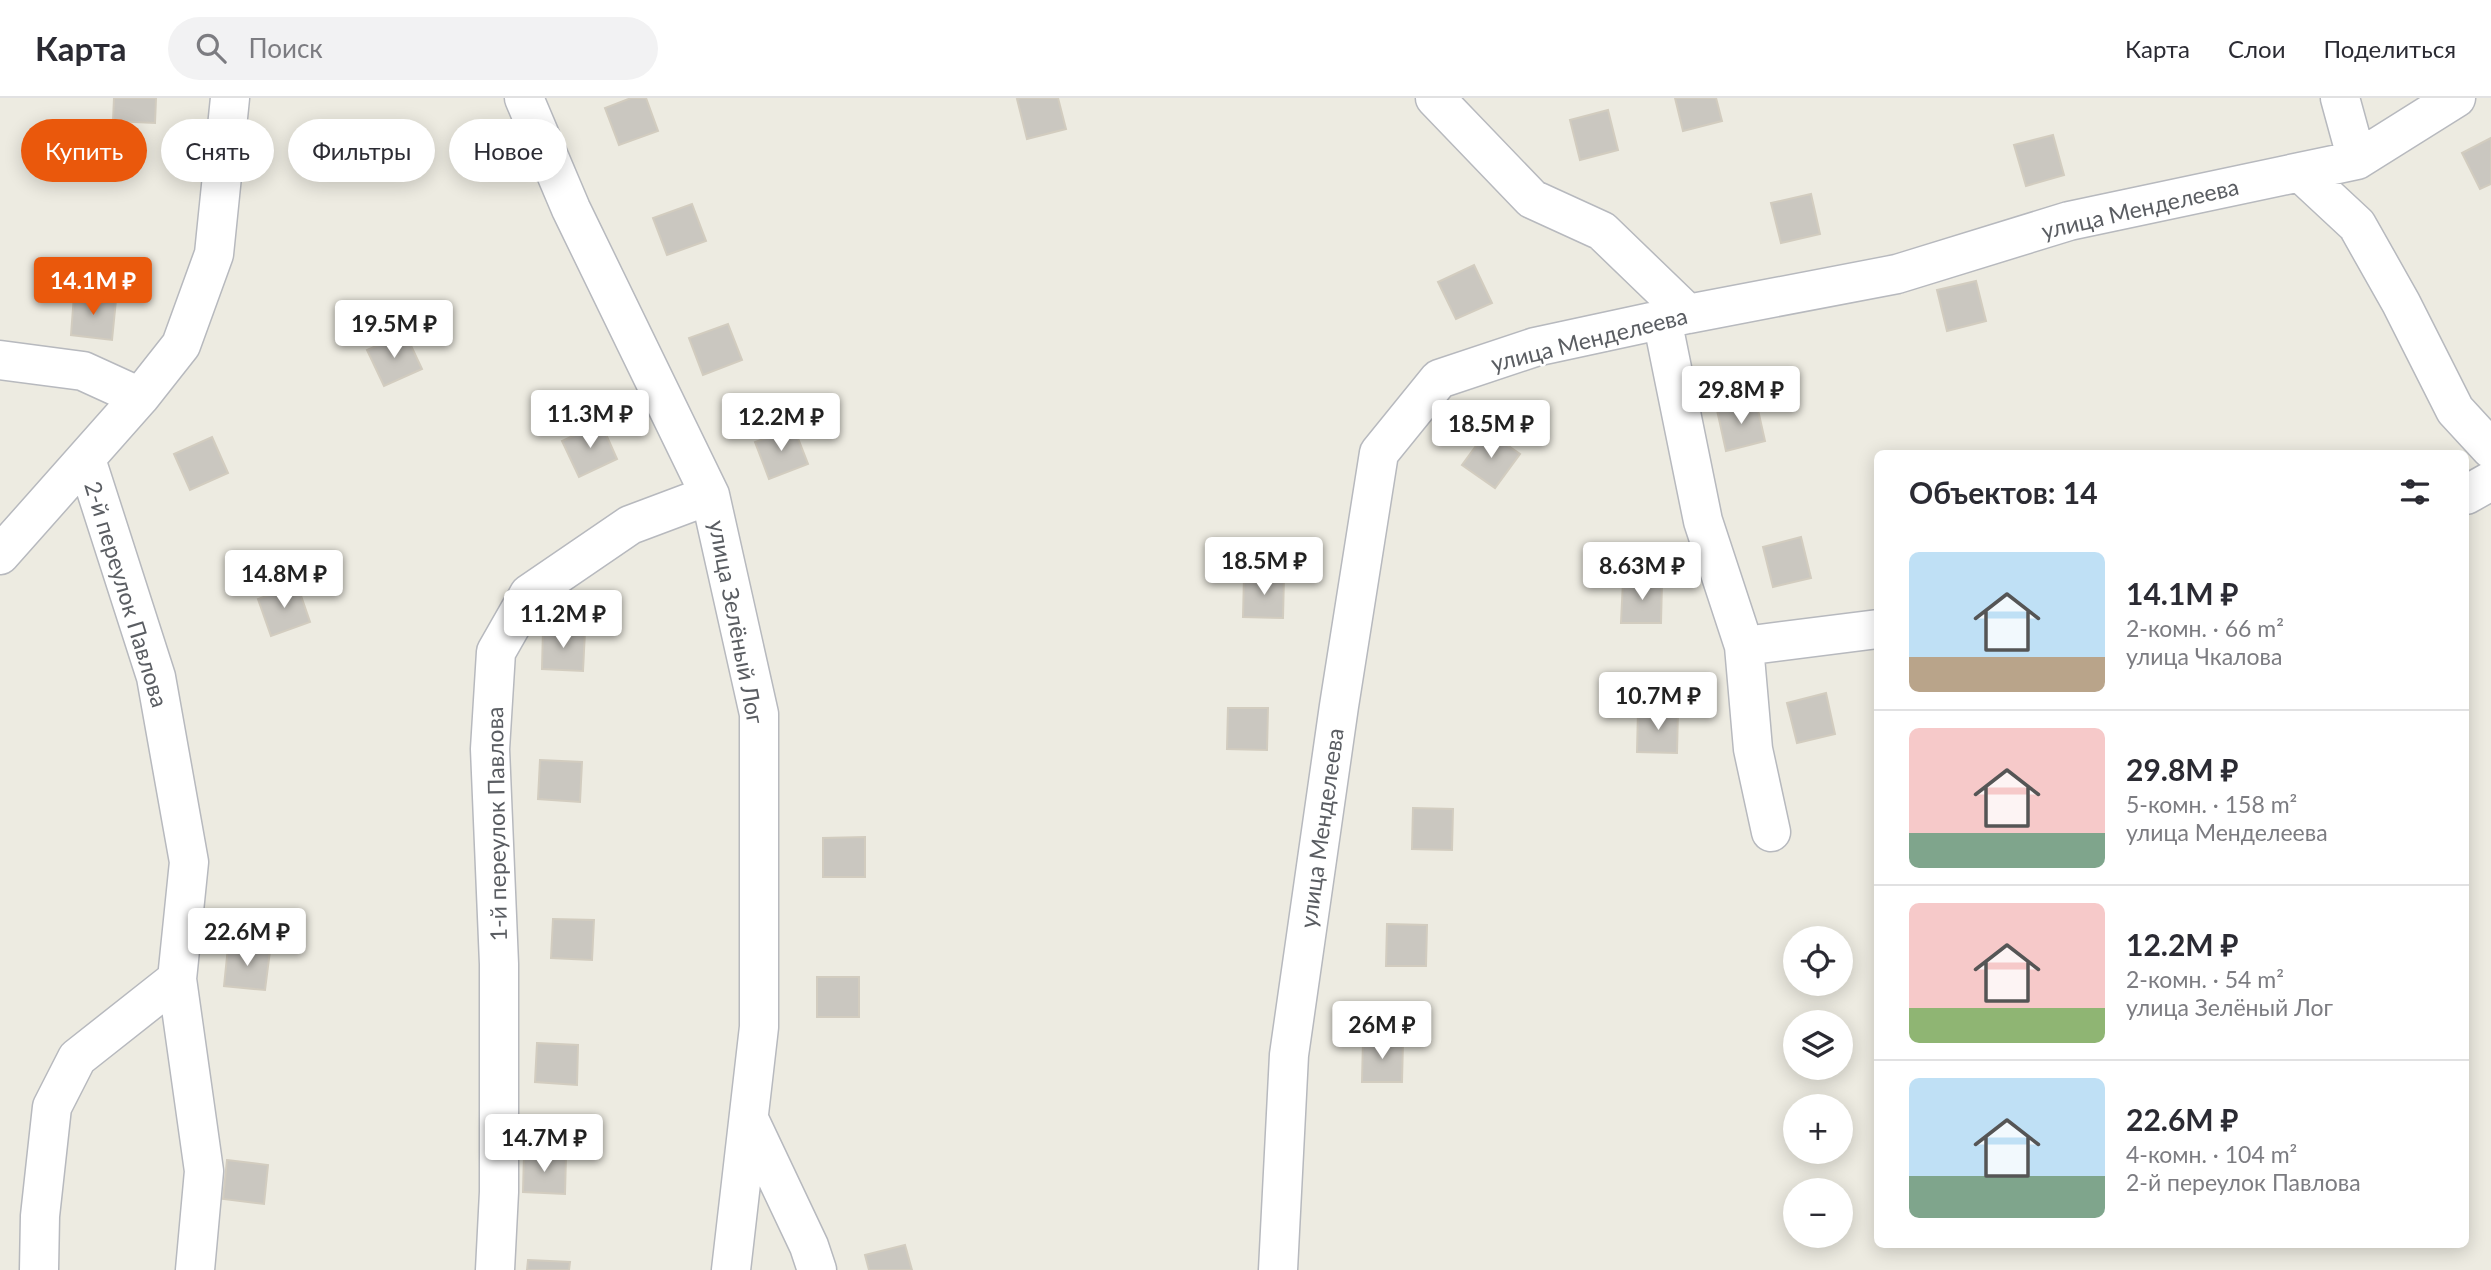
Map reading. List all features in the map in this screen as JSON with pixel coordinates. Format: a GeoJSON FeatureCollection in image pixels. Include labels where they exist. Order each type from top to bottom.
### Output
{"type":"FeatureCollection","features":[{"type":"Feature","properties":{"kind":"street"},"geometry":{"type":"LineString","coordinates":[[0,555],[141,397],[181,345],[214,254],[230,98]]}},
{"type":"Feature","properties":{"kind":"street","name":"улица Зелёный Лог"},"geometry":{"type":"LineString","coordinates":[[524,98],[570,209],[710,495],[759,713],[759,1027],[731,1270]]}},
{"type":"Feature","properties":{"kind":"street"},"geometry":{"type":"LineString","coordinates":[[1435,98],[1532,200],[1602,231],[1675,316],[1703,522],[1744,646],[1753,749],[1772,832]]}},
{"type":"Feature","properties":{"kind":"street"},"geometry":{"type":"LineString","coordinates":[[2340,98],[2357,160]]}},
{"type":"Feature","properties":{"kind":"street","name":"улица Менделеева"},"geometry":{"type":"LineString","coordinates":[[1278,1270],[1289,1055],[1339,706],[1379,453],[1439,379],[1535,347],[1675,316],[1897,274],[2069,221],[2357,160],[2456,98]]}},
{"type":"Feature","properties":{"kind":"street"},"geometry":{"type":"LineString","coordinates":[[2300,172],[2357,225],[2401,303],[2455,410],[2491,449]]}},
{"type":"Feature","properties":{"kind":"street"},"geometry":{"type":"LineString","coordinates":[[0,360],[83,370],[141,397]]}},
{"type":"Feature","properties":{"kind":"street","name":"2-й переулок Павлова"},"geometry":{"type":"LineString","coordinates":[[86,459],[156,677],[189,862],[177,979],[204,1171],[195,1270]]}},
{"type":"Feature","properties":{"kind":"street"},"geometry":{"type":"LineString","coordinates":[[2469,493],[2491,481]]}},
{"type":"Feature","properties":{"kind":"street","name":"1-й переулок Павлова"},"geometry":{"type":"LineString","coordinates":[[495,1270],[499,1192],[499,964],[490,749],[496,652],[529,594],[630,525],[710,495]]}},
{"type":"Feature","properties":{"kind":"street"},"geometry":{"type":"LineString","coordinates":[[1744,646],[1874,630]]}},
{"type":"Feature","properties":{"kind":"street"},"geometry":{"type":"LineString","coordinates":[[39,1270],[40,1216],[52,1107],[77,1058],[177,979]]}},
{"type":"Feature","properties":{"kind":"street"},"geometry":{"type":"LineString","coordinates":[[749,1118],[809,1246],[817,1270]]}},
{"type":"Feature","properties":{"kind":"building"},"geometry":{"type":"Polygon","coordinates":[[[114,98],[156,98],[155,123],[147,123],[147,119],[113,119],[114,98]]]}},
{"type":"Feature","properties":{"kind":"building"},"geometry":{"type":"Polygon","coordinates":[[[631,98],[646,98],[658,131],[619,145],[605,108],[631,98]]]}},
{"type":"Feature","properties":{"kind":"building"},"geometry":{"type":"Polygon","coordinates":[[[1058,98],[1066,129],[1027,139],[1017,99],[1058,98]]]}},
{"type":"Feature","properties":{"kind":"building"},"geometry":{"type":"Polygon","coordinates":[[[1675,98],[1716,98],[1722,121],[1683,131],[1675,98]]]}},
{"type":"Feature","properties":{"kind":"building"},"geometry":{"type":"Polygon","coordinates":[[[1608,110],[1618,150],[1580,160],[1570,120],[1608,110]]]}},
{"type":"Feature","properties":{"kind":"building"},"geometry":{"type":"Polygon","coordinates":[[[2053,135],[2064,175],[2026,186],[2014,145],[2053,135]]]}},
{"type":"Feature","properties":{"kind":"building"},"geometry":{"type":"Polygon","coordinates":[[[2491,138],[2491,184],[2480,189],[2462,153],[2491,138]]]}},
{"type":"Feature","properties":{"kind":"building"},"geometry":{"type":"Polygon","coordinates":[[[1811,194],[1820,234],[1781,243],[1771,203],[1811,194]]]}},
{"type":"Feature","properties":{"kind":"building"},"geometry":{"type":"Polygon","coordinates":[[[692,204],[706,241],[667,255],[653,218],[692,204]]]}},
{"type":"Feature","properties":{"kind":"building"},"geometry":{"type":"Polygon","coordinates":[[[1474,265],[1492,303],[1456,319],[1438,282],[1474,265]]]}},
{"type":"Feature","properties":{"kind":"building"},"geometry":{"type":"Polygon","coordinates":[[[1976,281],[1986,321],[1947,331],[1937,290],[1976,281]]]}},
{"type":"Feature","properties":{"kind":"building"},"geometry":{"type":"Polygon","coordinates":[[[74,295],[116,300],[112,340],[71,335],[74,295]]]}},
{"type":"Feature","properties":{"kind":"building"},"geometry":{"type":"Polygon","coordinates":[[[728,324],[742,360],[703,375],[689,338],[728,324]]]}},
{"type":"Feature","properties":{"kind":"building"},"geometry":{"type":"Polygon","coordinates":[[[405,333],[422,369],[384,386],[367,350],[405,333]]]}},
{"type":"Feature","properties":{"kind":"building"},"geometry":{"type":"Polygon","coordinates":[[[1756,401],[1765,441],[1726,451],[1717,410],[1756,401]]]}},
{"type":"Feature","properties":{"kind":"building"},"geometry":{"type":"Polygon","coordinates":[[[601,423],[617,459],[579,477],[562,441],[601,423]]]}},
{"type":"Feature","properties":{"kind":"building"},"geometry":{"type":"Polygon","coordinates":[[[794,428],[808,464],[769,479],[755,442],[794,428]]]}},
{"type":"Feature","properties":{"kind":"building"},"geometry":{"type":"Polygon","coordinates":[[[1487,431],[1520,454],[1495,488],[1462,465],[1487,431]]]}},
{"type":"Feature","properties":{"kind":"building"},"geometry":{"type":"Polygon","coordinates":[[[212,437],[228,473],[190,490],[174,454],[212,437]]]}},
{"type":"Feature","properties":{"kind":"building"},"geometry":{"type":"Polygon","coordinates":[[[1801,537],[1811,578],[1773,587],[1763,547],[1801,537]]]}},
{"type":"Feature","properties":{"kind":"building"},"geometry":{"type":"Polygon","coordinates":[[[1244,576],[1284,576],[1283,618],[1243,617],[1244,576]]]}},
{"type":"Feature","properties":{"kind":"building"},"geometry":{"type":"Polygon","coordinates":[[[1623,581],[1662,582],[1661,623],[1621,623],[1623,581]]]}},
{"type":"Feature","properties":{"kind":"building"},"geometry":{"type":"Polygon","coordinates":[[[297,584],[310,622],[271,636],[258,599],[297,584]]]}},
{"type":"Feature","properties":{"kind":"building"},"geometry":{"type":"Polygon","coordinates":[[[543,629],[585,631],[583,671],[542,669],[543,629]]]}},
{"type":"Feature","properties":{"kind":"building"},"geometry":{"type":"Polygon","coordinates":[[[1826,693],[1835,734],[1797,743],[1787,703],[1826,693]]]}},
{"type":"Feature","properties":{"kind":"building"},"geometry":{"type":"Polygon","coordinates":[[[1228,708],[1268,708],[1267,750],[1227,749],[1228,708]]]}},
{"type":"Feature","properties":{"kind":"building"},"geometry":{"type":"Polygon","coordinates":[[[1638,710],[1678,711],[1677,753],[1637,752],[1638,710]]]}},
{"type":"Feature","properties":{"kind":"building"},"geometry":{"type":"Polygon","coordinates":[[[540,760],[582,762],[580,802],[538,799],[540,760]]]}},
{"type":"Feature","properties":{"kind":"building"},"geometry":{"type":"Polygon","coordinates":[[[1413,808],[1453,809],[1452,850],[1412,849],[1413,808]]]}},
{"type":"Feature","properties":{"kind":"building"},"geometry":{"type":"Polygon","coordinates":[[[865,837],[865,877],[823,877],[823,838],[865,837]]]}},
{"type":"Feature","properties":{"kind":"building"},"geometry":{"type":"Polygon","coordinates":[[[553,919],[594,920],[592,960],[551,958],[553,919]]]}},
{"type":"Feature","properties":{"kind":"building"},"geometry":{"type":"Polygon","coordinates":[[[1387,924],[1427,925],[1426,966],[1386,966],[1387,924]]]}},
{"type":"Feature","properties":{"kind":"building"},"geometry":{"type":"Polygon","coordinates":[[[228,947],[270,951],[265,990],[224,986],[228,947]]]}},
{"type":"Feature","properties":{"kind":"building"},"geometry":{"type":"Polygon","coordinates":[[[817,977],[859,977],[859,1017],[817,1017],[817,977]]]}},
{"type":"Feature","properties":{"kind":"building"},"geometry":{"type":"Polygon","coordinates":[[[1363,1040],[1403,1041],[1402,1082],[1362,1082],[1363,1040]]]}},
{"type":"Feature","properties":{"kind":"building"},"geometry":{"type":"Polygon","coordinates":[[[537,1043],[578,1045],[577,1085],[535,1082],[537,1043]]]}},
{"type":"Feature","properties":{"kind":"building"},"geometry":{"type":"Polygon","coordinates":[[[524,1153],[566,1155],[565,1194],[523,1192],[524,1153]]]}},
{"type":"Feature","properties":{"kind":"building"},"geometry":{"type":"Polygon","coordinates":[[[227,1160],[268,1165],[264,1204],[223,1199],[227,1160]]]}},
{"type":"Feature","properties":{"kind":"building"},"geometry":{"type":"Polygon","coordinates":[[[905,1245],[912,1270],[869,1270],[865,1255],[905,1245]]]}},
{"type":"Feature","properties":{"kind":"building"},"geometry":{"type":"Polygon","coordinates":[[[528,1260],[570,1262],[569,1270],[527,1270],[528,1260]]]}}]}
